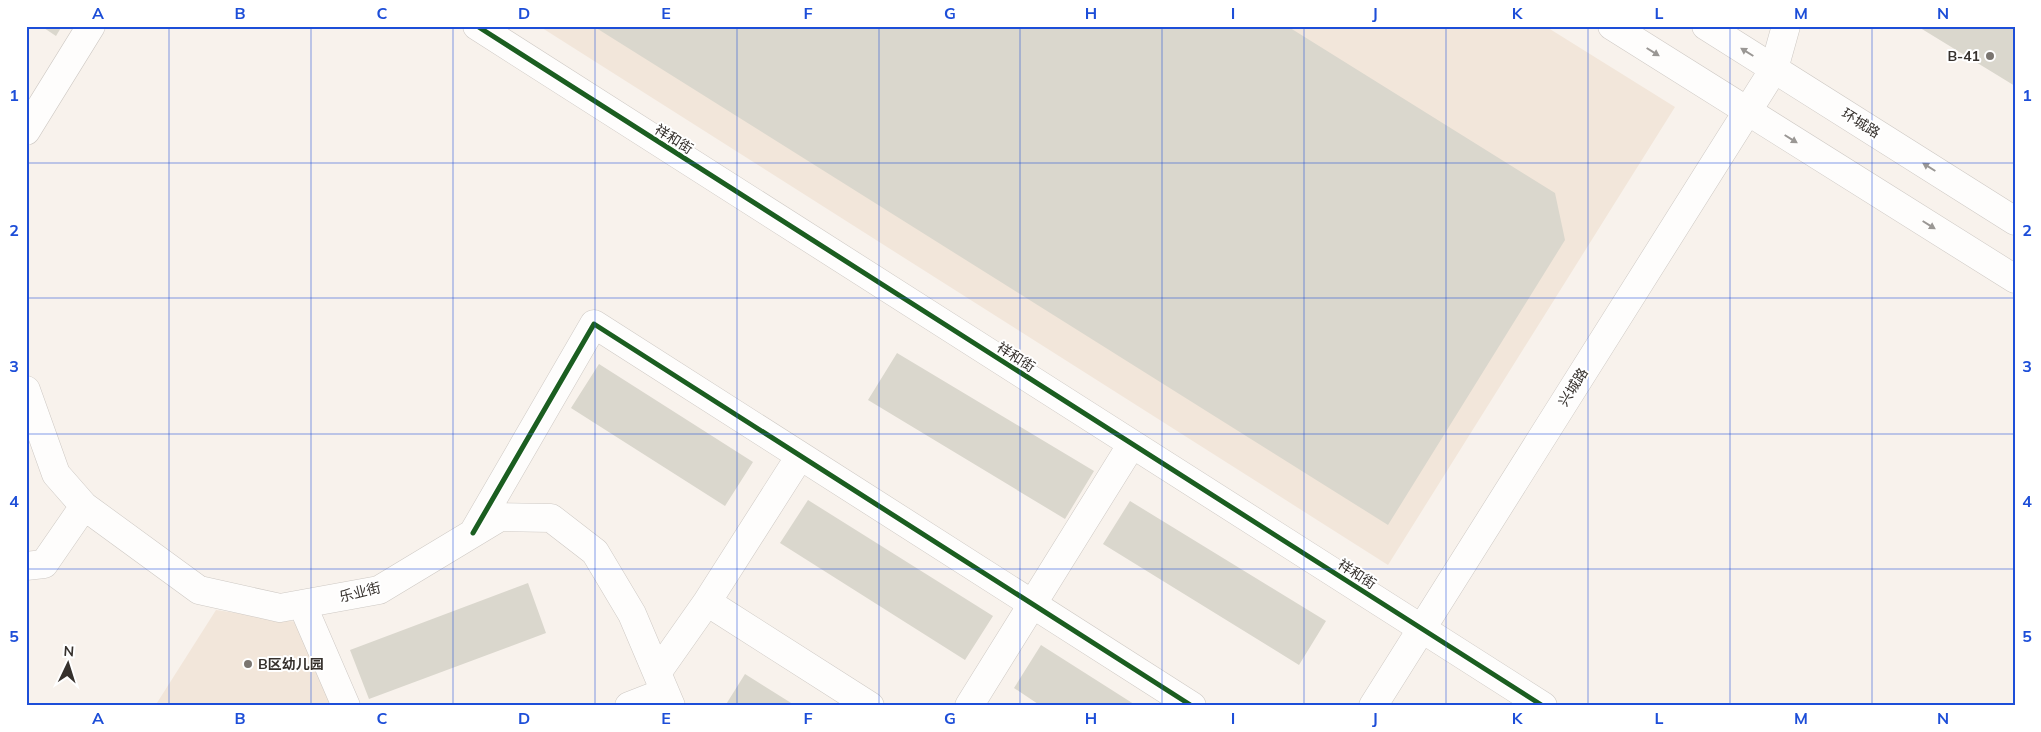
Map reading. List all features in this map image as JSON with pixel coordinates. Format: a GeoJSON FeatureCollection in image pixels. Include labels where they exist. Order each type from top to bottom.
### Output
{"type":"FeatureCollection","features":[{"type":"Feature","properties":{"kind":"street"},"geometry":{"type":"LineString","coordinates":[[26,131],[91,26]]}},
{"type":"Feature","properties":{"kind":"street","name":"祥和街"},"geometry":{"type":"LineString","coordinates":[[477,26],[1543,706]]}},
{"type":"Feature","properties":{"kind":"street"},"geometry":{"type":"LineString","coordinates":[[1612,26],[2015,279]]}},
{"type":"Feature","properties":{"kind":"street","name":"环城路"},"geometry":{"type":"LineString","coordinates":[[1706,26],[2015,221]]}},
{"type":"Feature","properties":{"kind":"street","name":"兴城路"},"geometry":{"type":"LineString","coordinates":[[1373,706],[1774,69],[1786,26]]}},
{"type":"Feature","properties":{"kind":"street"},"geometry":{"type":"LineString","coordinates":[[472,533],[594,324],[1192,706]]}},
{"type":"Feature","properties":{"kind":"street","name":"乐业街"},"geometry":{"type":"LineString","coordinates":[[26,390],[56,474],[84,506],[199,590],[280,608],[379,590],[500,517],[550,518],[595,552],[632,614],[664,690]]}},
{"type":"Feature","properties":{"kind":"street"},"geometry":{"type":"LineString","coordinates":[[969,706],[1132,444]]}},
{"type":"Feature","properties":{"kind":"street"},"geometry":{"type":"LineString","coordinates":[[629,706],[664,690],[707,602],[800,456]]}},
{"type":"Feature","properties":{"kind":"street"},"geometry":{"type":"LineString","coordinates":[[26,566],[44,564],[84,506]]}},
{"type":"Feature","properties":{"kind":"street"},"geometry":{"type":"LineString","coordinates":[[707,602],[870,706]]}},
{"type":"Feature","properties":{"kind":"street"},"geometry":{"type":"LineString","coordinates":[[302,604],[346,706]]}},
{"type":"Feature","properties":{"kind":"shaded area"},"geometry":{"type":"Polygon","coordinates":[[[539,26],[1545,26],[1675,107],[1388,565],[539,26]]]}},
{"type":"Feature","properties":{"kind":"shaded area","name":"B区幼儿园"},"geometry":{"type":"Polygon","coordinates":[[[216,610],[297,622],[332,706],[155,706],[216,610]]]}},
{"type":"Feature","properties":{"kind":"building"},"geometry":{"type":"Polygon","coordinates":[[[41,26],[62,26],[56,36],[41,26]]]}},
{"type":"Feature","properties":{"kind":"building"},"geometry":{"type":"Polygon","coordinates":[[[593,26],[1287,26],[1555,193],[1565,240],[1388,525],[593,26]]]}},
{"type":"Feature","properties":{"kind":"building","name":"B-41"},"geometry":{"type":"Polygon","coordinates":[[[1917,26],[2015,26],[2015,86],[1917,26]]]}},
{"type":"Feature","properties":{"kind":"building"},"geometry":{"type":"Polygon","coordinates":[[[897,353],[1094,471],[1065,519],[868,400],[897,353]]]}},
{"type":"Feature","properties":{"kind":"building"},"geometry":{"type":"Polygon","coordinates":[[[599,364],[753,462],[725,506],[571,408],[599,364]]]}},
{"type":"Feature","properties":{"kind":"building"},"geometry":{"type":"Polygon","coordinates":[[[808,500],[993,616],[965,660],[780,543],[808,500]]]}},
{"type":"Feature","properties":{"kind":"building"},"geometry":{"type":"Polygon","coordinates":[[[1130,501],[1326,621],[1299,665],[1103,544],[1130,501]]]}},
{"type":"Feature","properties":{"kind":"building"},"geometry":{"type":"Polygon","coordinates":[[[528,583],[546,633],[369,699],[350,650],[528,583]]]}},
{"type":"Feature","properties":{"kind":"building"},"geometry":{"type":"Polygon","coordinates":[[[1041,645],[1137,706],[1041,706],[1014,688],[1041,645]]]}},
{"type":"Feature","properties":{"kind":"building"},"geometry":{"type":"Polygon","coordinates":[[[745,674],[796,706],[725,706],[745,674]]]}},
{"type":"Feature","properties":{"kind":"cycle path"},"geometry":{"type":"LineString","coordinates":[[477,26],[1543,706]]}},
{"type":"Feature","properties":{"kind":"cycle path"},"geometry":{"type":"LineString","coordinates":[[473,533],[594,324],[1192,706]]}},
{"type":"Feature","properties":{"kind":"place","name":"B-41"},"geometry":{"type":"Point","coordinates":[1990,56]}},
{"type":"Feature","properties":{"kind":"place","name":"B区幼儿园"},"geometry":{"type":"Point","coordinates":[248,664]}}]}
